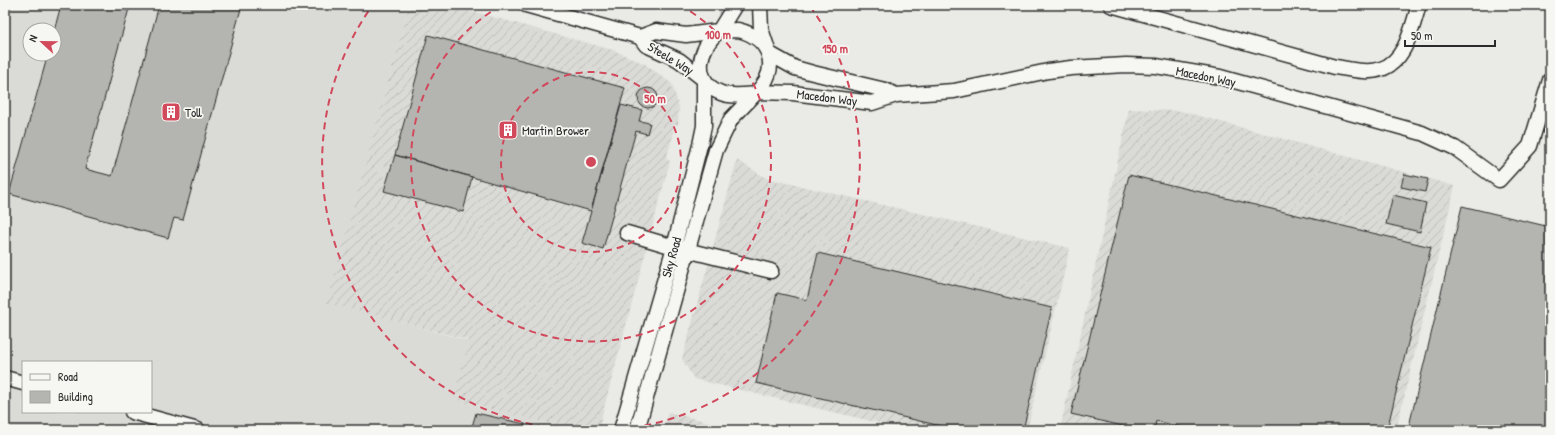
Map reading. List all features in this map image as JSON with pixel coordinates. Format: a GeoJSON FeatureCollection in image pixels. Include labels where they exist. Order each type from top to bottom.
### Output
{"type":"FeatureCollection","features":[{"type":"Feature","properties":{"kind":"street","name":"Steele Way"},"geometry":{"type":"LineString","coordinates":[[526,5],[640,37],[656,31],[686,35],[718,31]]}},
{"type":"Feature","properties":{"kind":"street"},"geometry":{"type":"LineString","coordinates":[[735,5],[718,31],[704,48],[701,64],[703,79],[713,88],[729,95],[756,93],[767,75],[769,52],[761,29],[760,5]]}},
{"type":"Feature","properties":{"kind":"street"},"geometry":{"type":"LineString","coordinates":[[1111,5],[1335,67],[1362,71],[1380,70],[1390,65],[1401,53],[1410,34],[1419,5]]}},
{"type":"Feature","properties":{"kind":"street"},"geometry":{"type":"LineString","coordinates":[[718,31],[738,30],[746,32],[760,41],[769,52]]}},
{"type":"Feature","properties":{"kind":"street","name":"Steele Way"},"geometry":{"type":"LineString","coordinates":[[640,37],[646,45],[679,60],[703,79]]}},
{"type":"Feature","properties":{"kind":"street","name":"Macedon Way"},"geometry":{"type":"LineString","coordinates":[[769,52],[795,68],[885,90],[896,95]]}},
{"type":"Feature","properties":{"kind":"street","name":"Macedon Way"},"geometry":{"type":"LineString","coordinates":[[756,93],[793,93],[872,103],[896,95],[954,91],[1048,71],[1071,68],[1126,65],[1188,71],[1259,87],[1422,133],[1465,154],[1499,180],[1530,146],[1550,80]]}},
{"type":"Feature","properties":{"kind":"street","name":"Sky Road"},"geometry":{"type":"LineString","coordinates":[[637,430],[681,249],[704,126],[703,79]]}},
{"type":"Feature","properties":{"kind":"street","name":"Sky Road"},"geometry":{"type":"LineString","coordinates":[[621,430],[681,249],[721,135],[730,119],[756,93]]}},
{"type":"Feature","properties":{"kind":"street"},"geometry":{"type":"LineString","coordinates":[[627,233],[681,249],[771,271]]}},
{"type":"Feature","properties":{"kind":"street"},"geometry":{"type":"LineString","coordinates":[[5,378],[22,383]]}},
{"type":"Feature","properties":{"kind":"street"},"geometry":{"type":"LineString","coordinates":[[136,413],[198,430]]}},
{"type":"Feature","properties":{"kind":"shaded area","name":"Toll"},"geometry":{"type":"Polygon","coordinates":[[[5,5],[409,5],[328,302],[469,341],[454,400],[574,430],[5,430],[5,5]]]}},
{"type":"Feature","properties":{"kind":"shaded area"},"geometry":{"type":"Polygon","coordinates":[[[409,5],[449,5],[613,50],[645,64],[672,84],[679,107],[678,125],[674,124],[673,136],[666,159],[670,161],[598,430],[574,430],[453,400],[469,340],[327,303],[409,5]]]}},
{"type":"Feature","properties":{"kind":"shaded area"},"geometry":{"type":"Polygon","coordinates":[[[1129,109],[1181,111],[1455,186],[1396,430],[1060,430],[1129,109]]]}},
{"type":"Feature","properties":{"kind":"shaded area"},"geometry":{"type":"Polygon","coordinates":[[[737,160],[766,178],[1070,248],[1027,430],[909,430],[694,379],[682,359],[737,160]]]}},
{"type":"Feature","properties":{"kind":"shaded area"},"geometry":{"type":"Polygon","coordinates":[[[668,412],[741,430],[663,430],[668,412]]]}},
{"type":"Feature","properties":{"kind":"building","name":"Toll"},"geometry":{"type":"Polygon","coordinates":[[[61,5],[130,5],[85,169],[112,176],[159,5],[242,5],[183,220],[174,218],[168,238],[9,194],[46,62],[62,62],[62,22],[56,22],[61,5]]]}},
{"type":"Feature","properties":{"kind":"building","name":"Martin Brower"},"geometry":{"type":"Polygon","coordinates":[[[428,35],[625,88],[591,211],[395,155],[428,35]]]}},
{"type":"Feature","properties":{"kind":"building"},"geometry":{"type":"Polygon","coordinates":[[[648,88],[655,91],[658,98],[655,105],[648,108],[641,105],[638,98],[641,91],[648,88]]]}},
{"type":"Feature","properties":{"kind":"building"},"geometry":{"type":"Polygon","coordinates":[[[621,105],[642,110],[639,121],[650,123],[647,134],[636,131],[603,249],[582,243],[621,105]]]}},
{"type":"Feature","properties":{"kind":"building"},"geometry":{"type":"Polygon","coordinates":[[[395,155],[472,177],[463,212],[384,191],[395,155]]]}},
{"type":"Feature","properties":{"kind":"building"},"geometry":{"type":"Polygon","coordinates":[[[1404,174],[1428,179],[1425,192],[1401,187],[1404,174]]]}},
{"type":"Feature","properties":{"kind":"building"},"geometry":{"type":"Polygon","coordinates":[[[1129,175],[1431,247],[1387,430],[1194,430],[1156,421],[1154,430],[1140,430],[1071,414],[1129,175]]]}},
{"type":"Feature","properties":{"kind":"building"},"geometry":{"type":"Polygon","coordinates":[[[1393,195],[1426,203],[1420,232],[1386,224],[1393,195]]]}},
{"type":"Feature","properties":{"kind":"building"},"geometry":{"type":"Polygon","coordinates":[[[1462,206],[1550,227],[1550,430],[1408,430],[1462,206]]]}},
{"type":"Feature","properties":{"kind":"building"},"geometry":{"type":"Polygon","coordinates":[[[818,253],[1052,308],[1023,430],[958,430],[756,383],[777,293],[807,300],[818,253]]]}},
{"type":"Feature","properties":{"kind":"building"},"geometry":{"type":"Polygon","coordinates":[[[476,413],[525,424],[523,430],[471,430],[476,413]]]}},
{"type":"Feature","properties":{"kind":"place","name":"Toll"},"geometry":{"type":"Point","coordinates":[171,112]}},
{"type":"Feature","properties":{"kind":"place","name":"Martin Brower"},"geometry":{"type":"Point","coordinates":[508,130]}}]}
